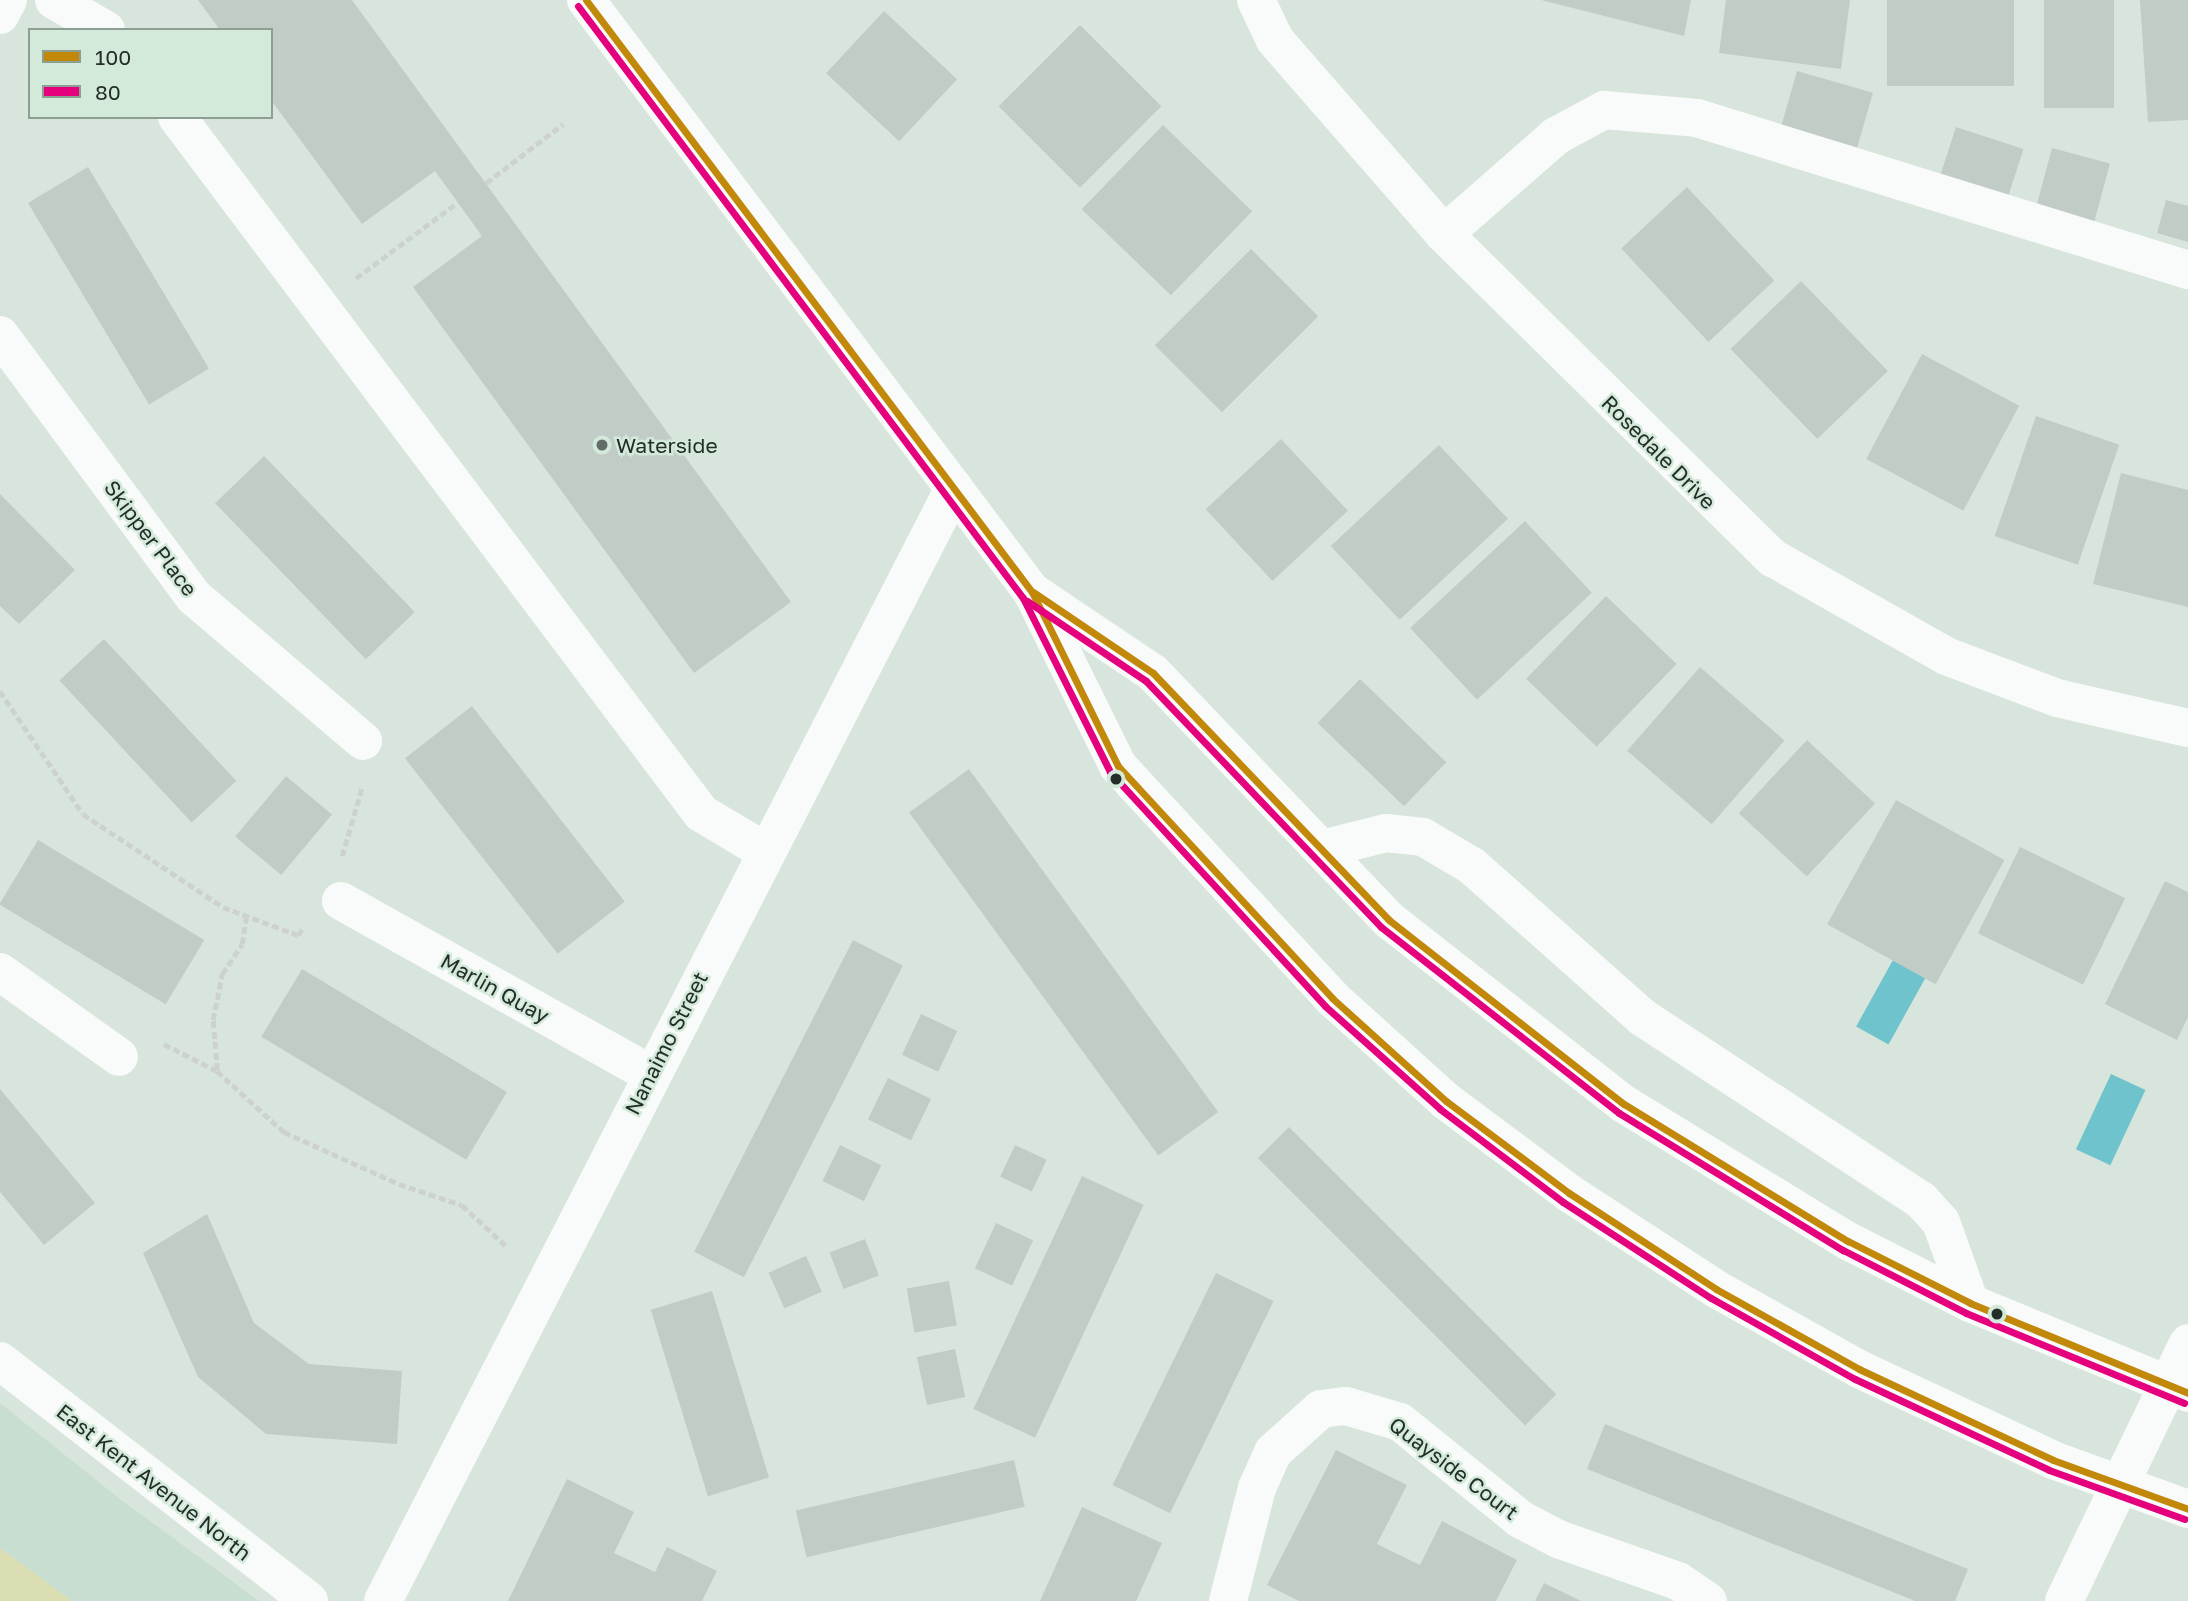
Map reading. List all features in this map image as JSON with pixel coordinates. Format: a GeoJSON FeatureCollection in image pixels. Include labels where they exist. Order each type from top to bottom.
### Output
{"type":"FeatureCollection","features":[{"type":"Feature","properties":{"kind":"street"},"geometry":{"type":"LineString","coordinates":[[0,15],[8,0]]}},
{"type":"Feature","properties":{"kind":"street"},"geometry":{"type":"LineString","coordinates":[[54,0],[103,28]]}},
{"type":"Feature","properties":{"kind":"street"},"geometry":{"type":"LineString","coordinates":[[586,0],[1032,592],[1118,766],[1332,998],[1446,1101],[1569,1194],[1716,1289],[1859,1369],[2120,1485],[2188,1509]]}},
{"type":"Feature","properties":{"kind":"street","name":"Rosedale Drive"},"geometry":{"type":"LineString","coordinates":[[1256,0],[1275,40],[1444,234],[1773,558],[1946,656],[2057,698],[2188,728]]}},
{"type":"Feature","properties":{"kind":"street"},"geometry":{"type":"LineString","coordinates":[[1444,234],[1556,136],[1604,110],[1697,118],[2188,270]]}},
{"type":"Feature","properties":{"kind":"street"},"geometry":{"type":"LineString","coordinates":[[178,119],[701,813],[763,850]]}},
{"type":"Feature","properties":{"kind":"street","name":"Skipper Place"},"geometry":{"type":"LineString","coordinates":[[0,335],[194,597],[363,741]]}},
{"type":"Feature","properties":{"kind":"street","name":"Nanaimo Street"},"geometry":{"type":"LineString","coordinates":[[383,1601],[763,850],[954,488]]}},
{"type":"Feature","properties":{"kind":"street"},"geometry":{"type":"LineString","coordinates":[[1032,592],[1153,673],[1389,920],[1624,1104],[1848,1241],[1970,1303],[2178,1389]]}},
{"type":"Feature","properties":{"kind":"street"},"geometry":{"type":"LineString","coordinates":[[1322,849],[1386,833],[1423,837],[1472,866],[1642,1017],[1921,1200],[1941,1222],[1970,1303]]}},
{"type":"Feature","properties":{"kind":"street","name":"Marlin Quay"},"geometry":{"type":"LineString","coordinates":[[341,901],[650,1074]]}},
{"type":"Feature","properties":{"kind":"street"},"geometry":{"type":"LineString","coordinates":[[0,972],[119,1057]]}},
{"type":"Feature","properties":{"kind":"street"},"geometry":{"type":"LineString","coordinates":[[2064,1601],[2120,1485],[2178,1389],[2188,1343]]}},
{"type":"Feature","properties":{"kind":"street","name":"East Kent Avenue North"},"geometry":{"type":"LineString","coordinates":[[0,1361],[309,1601]]}},
{"type":"Feature","properties":{"kind":"street","name":"Quayside Court"},"geometry":{"type":"LineString","coordinates":[[1228,1601],[1257,1488],[1273,1452],[1321,1409],[1346,1406],[1400,1422],[1529,1524],[1678,1581],[1708,1601]]}},
{"type":"Feature","properties":{"kind":"path"},"geometry":{"type":"LineString","coordinates":[[486,183],[563,124]]}},
{"type":"Feature","properties":{"kind":"path"},"geometry":{"type":"LineString","coordinates":[[318,306],[457,203]]}},
{"type":"Feature","properties":{"kind":"path"},"geometry":{"type":"LineString","coordinates":[[0,691],[83,814],[223,907],[298,935],[320,909],[341,901],[342,856],[363,785],[363,741]]}},
{"type":"Feature","properties":{"kind":"path"},"geometry":{"type":"LineString","coordinates":[[218,1071],[213,1020],[222,974],[242,944],[247,914]]}},
{"type":"Feature","properties":{"kind":"path"},"geometry":{"type":"LineString","coordinates":[[119,1057],[138,1031],[218,1071],[284,1132],[398,1184],[462,1205],[505,1245]]}},
{"type":"Feature","properties":{"kind":"shaded area"},"geometry":{"type":"Polygon","coordinates":[[[0,1403],[120,1499],[259,1601],[72,1601],[0,1548],[0,1403]]]}},
{"type":"Feature","properties":{"kind":"green space"},"geometry":{"type":"Polygon","coordinates":[[[0,1548],[72,1601],[0,1601],[0,1548]]]}},
{"type":"Feature","properties":{"kind":"water"},"geometry":{"type":"Polygon","coordinates":[[[1893,960],[1925,978],[1889,1044],[1856,1026],[1893,960]]]}},
{"type":"Feature","properties":{"kind":"water"},"geometry":{"type":"Polygon","coordinates":[[[2111,1074],[2145,1090],[2110,1165],[2076,1149],[2111,1074]]]}},
{"type":"Feature","properties":{"kind":"building","name":"Waterside"},"geometry":{"type":"Polygon","coordinates":[[[198,0],[352,0],[791,602],[694,673],[413,287],[482,236],[435,171],[362,224],[273,103],[273,28],[219,28],[198,0]]]}},
{"type":"Feature","properties":{"kind":"building"},"geometry":{"type":"Polygon","coordinates":[[[1541,0],[1691,0],[1684,36],[1541,0]]]}},
{"type":"Feature","properties":{"kind":"building"},"geometry":{"type":"Polygon","coordinates":[[[1726,0],[1850,0],[1841,69],[1719,53],[1726,0]]]}},
{"type":"Feature","properties":{"kind":"building"},"geometry":{"type":"Polygon","coordinates":[[[1887,0],[2014,0],[2014,86],[1887,86],[1887,0]]]}},
{"type":"Feature","properties":{"kind":"building"},"geometry":{"type":"Polygon","coordinates":[[[2044,0],[2114,0],[2114,108],[2044,108],[2044,0]]]}},
{"type":"Feature","properties":{"kind":"building"},"geometry":{"type":"Polygon","coordinates":[[[2140,0],[2188,0],[2188,120],[2148,122],[2140,0]]]}},
{"type":"Feature","properties":{"kind":"building"},"geometry":{"type":"Polygon","coordinates":[[[884,11],[957,79],[899,141],[826,73],[884,11]]]}},
{"type":"Feature","properties":{"kind":"building"},"geometry":{"type":"Polygon","coordinates":[[[1080,25],[1161,106],[1080,188],[999,106],[1080,25]]]}},
{"type":"Feature","properties":{"kind":"building"},"geometry":{"type":"Polygon","coordinates":[[[1797,71],[1873,93],[1857,148],[1781,126],[1797,71]]]}},
{"type":"Feature","properties":{"kind":"building"},"geometry":{"type":"Polygon","coordinates":[[[1163,125],[1252,211],[1171,295],[1082,209],[1163,125]]]}},
{"type":"Feature","properties":{"kind":"building"},"geometry":{"type":"Polygon","coordinates":[[[1956,127],[2024,149],[2007,198],[1940,176],[1956,127]]]}},
{"type":"Feature","properties":{"kind":"building"},"geometry":{"type":"Polygon","coordinates":[[[2052,148],[2110,164],[2093,226],[2035,211],[2052,148]]]}},
{"type":"Feature","properties":{"kind":"building"},"geometry":{"type":"Polygon","coordinates":[[[88,167],[209,368],[149,404],[28,203],[88,167]]]}},
{"type":"Feature","properties":{"kind":"building"},"geometry":{"type":"Polygon","coordinates":[[[1687,187],[1774,281],[1708,342],[1621,248],[1687,187]]]}},
{"type":"Feature","properties":{"kind":"building"},"geometry":{"type":"Polygon","coordinates":[[[2166,200],[2188,206],[2188,242],[2157,233],[2166,200]]]}},
{"type":"Feature","properties":{"kind":"building"},"geometry":{"type":"Polygon","coordinates":[[[1251,249],[1318,316],[1222,412],[1155,345],[1251,249]]]}},
{"type":"Feature","properties":{"kind":"building"},"geometry":{"type":"Polygon","coordinates":[[[1801,281],[1888,371],[1817,439],[1731,349],[1801,281]]]}},
{"type":"Feature","properties":{"kind":"building"},"geometry":{"type":"Polygon","coordinates":[[[1922,354],[2019,406],[1963,511],[1866,459],[1922,354]]]}},
{"type":"Feature","properties":{"kind":"building"},"geometry":{"type":"Polygon","coordinates":[[[2036,416],[2119,445],[2078,565],[1995,536],[2036,416]]]}},
{"type":"Feature","properties":{"kind":"building"},"geometry":{"type":"Polygon","coordinates":[[[1281,439],[1348,511],[1273,581],[1206,509],[1281,439]]]}},
{"type":"Feature","properties":{"kind":"building"},"geometry":{"type":"Polygon","coordinates":[[[1439,445],[1508,519],[1400,620],[1331,546],[1439,445]]]}},
{"type":"Feature","properties":{"kind":"building"},"geometry":{"type":"Polygon","coordinates":[[[264,456],[415,612],[366,659],[215,503],[264,456]]]}},
{"type":"Feature","properties":{"kind":"building"},"geometry":{"type":"Polygon","coordinates":[[[2121,473],[2188,490],[2188,607],[2093,584],[2121,473]]]}},
{"type":"Feature","properties":{"kind":"building"},"geometry":{"type":"Polygon","coordinates":[[[0,494],[75,570],[19,624],[0,606],[0,494]]]}},
{"type":"Feature","properties":{"kind":"building"},"geometry":{"type":"Polygon","coordinates":[[[1525,521],[1592,593],[1477,700],[1410,628],[1525,521]]]}},
{"type":"Feature","properties":{"kind":"building"},"geometry":{"type":"Polygon","coordinates":[[[1606,596],[1676,664],[1597,747],[1526,679],[1606,596]]]}},
{"type":"Feature","properties":{"kind":"building"},"geometry":{"type":"Polygon","coordinates":[[[104,639],[236,781],[192,822],[59,681],[104,639]]]}},
{"type":"Feature","properties":{"kind":"building"},"geometry":{"type":"Polygon","coordinates":[[[1700,667],[1785,740],[1712,824],[1627,751],[1700,667]]]}},
{"type":"Feature","properties":{"kind":"building"},"geometry":{"type":"Polygon","coordinates":[[[1360,679],[1446,762],[1404,806],[1318,723],[1360,679]]]}},
{"type":"Feature","properties":{"kind":"building"},"geometry":{"type":"Polygon","coordinates":[[[472,706],[625,901],[558,954],[405,758],[472,706]]]}},
{"type":"Feature","properties":{"kind":"building"},"geometry":{"type":"Polygon","coordinates":[[[1807,740],[1875,803],[1807,877],[1739,813],[1807,740]]]}},
{"type":"Feature","properties":{"kind":"building"},"geometry":{"type":"Polygon","coordinates":[[[969,769],[1218,1112],[1158,1156],[909,812],[969,769]]]}},
{"type":"Feature","properties":{"kind":"building"},"geometry":{"type":"Polygon","coordinates":[[[286,776],[332,815],[281,875],[235,837],[286,776]]]}},
{"type":"Feature","properties":{"kind":"building"},"geometry":{"type":"Polygon","coordinates":[[[1896,800],[2004,860],[1936,984],[1827,924],[1896,800]]]}},
{"type":"Feature","properties":{"kind":"building"},"geometry":{"type":"Polygon","coordinates":[[[38,840],[204,940],[166,1004],[0,905],[38,840]]]}},
{"type":"Feature","properties":{"kind":"building"},"geometry":{"type":"Polygon","coordinates":[[[2020,847],[2125,898],[2083,985],[1978,933],[2020,847]]]}},
{"type":"Feature","properties":{"kind":"building"},"geometry":{"type":"Polygon","coordinates":[[[2165,881],[2188,892],[2188,1017],[2177,1040],[2105,1004],[2165,881]]]}},
{"type":"Feature","properties":{"kind":"building"},"geometry":{"type":"Polygon","coordinates":[[[853,940],[903,965],[744,1277],[694,1252],[853,940]]]}},
{"type":"Feature","properties":{"kind":"building"},"geometry":{"type":"Polygon","coordinates":[[[302,969],[507,1092],[466,1160],[261,1037],[302,969]]]}},
{"type":"Feature","properties":{"kind":"building"},"geometry":{"type":"Polygon","coordinates":[[[921,1014],[957,1031],[938,1072],[902,1055],[921,1014]]]}},
{"type":"Feature","properties":{"kind":"building"},"geometry":{"type":"Polygon","coordinates":[[[888,1078],[931,1099],[911,1140],[868,1119],[888,1078]]]}},
{"type":"Feature","properties":{"kind":"building"},"geometry":{"type":"Polygon","coordinates":[[[0,1089],[95,1203],[44,1245],[0,1192],[0,1089]]]}},
{"type":"Feature","properties":{"kind":"building"},"geometry":{"type":"Polygon","coordinates":[[[1289,1127],[1556,1394],[1525,1425],[1258,1158],[1289,1127]]]}},
{"type":"Feature","properties":{"kind":"building"},"geometry":{"type":"Polygon","coordinates":[[[840,1145],[881,1165],[864,1201],[822,1181],[840,1145]]]}},
{"type":"Feature","properties":{"kind":"building"},"geometry":{"type":"Polygon","coordinates":[[[1015,1145],[1047,1160],[1032,1192],[1000,1177],[1015,1145]]]}},
{"type":"Feature","properties":{"kind":"building"},"geometry":{"type":"Polygon","coordinates":[[[1082,1176],[1144,1205],[1035,1438],[973,1409],[1082,1176]]]}},
{"type":"Feature","properties":{"kind":"building"},"geometry":{"type":"Polygon","coordinates":[[[207,1214],[254,1323],[309,1364],[402,1371],[397,1444],[266,1434],[198,1377],[143,1253],[207,1214]]]}},
{"type":"Feature","properties":{"kind":"building"},"geometry":{"type":"Polygon","coordinates":[[[996,1223],[1033,1240],[1012,1286],[975,1268],[996,1223]]]}},
{"type":"Feature","properties":{"kind":"building"},"geometry":{"type":"Polygon","coordinates":[[[865,1239],[879,1275],[844,1289],[830,1253],[865,1239]]]}},
{"type":"Feature","properties":{"kind":"building"},"geometry":{"type":"Polygon","coordinates":[[[806,1256],[822,1292],[784,1308],[769,1273],[806,1256]]]}},
{"type":"Feature","properties":{"kind":"building"},"geometry":{"type":"Polygon","coordinates":[[[1216,1273],[1274,1301],[1170,1513],[1113,1485],[1216,1273]]]}},
{"type":"Feature","properties":{"kind":"building"},"geometry":{"type":"Polygon","coordinates":[[[949,1281],[957,1325],[914,1333],[907,1288],[949,1281]]]}},
{"type":"Feature","properties":{"kind":"building"},"geometry":{"type":"Polygon","coordinates":[[[712,1291],[769,1477],[708,1496],[651,1310],[712,1291]]]}},
{"type":"Feature","properties":{"kind":"building"},"geometry":{"type":"Polygon","coordinates":[[[955,1349],[965,1397],[927,1405],[917,1357],[955,1349]]]}},
{"type":"Feature","properties":{"kind":"building"},"geometry":{"type":"Polygon","coordinates":[[[1605,1424],[1968,1569],[1955,1601],[1915,1601],[1587,1469],[1605,1424]]]}},
{"type":"Feature","properties":{"kind":"building"},"geometry":{"type":"Polygon","coordinates":[[[1336,1450],[1407,1485],[1377,1544],[1420,1565],[1442,1521],[1517,1560],[1496,1601],[1299,1601],[1267,1585],[1336,1450]]]}},
{"type":"Feature","properties":{"kind":"building"},"geometry":{"type":"Polygon","coordinates":[[[1014,1460],[1025,1507],[807,1557],[796,1510],[1014,1460]]]}},
{"type":"Feature","properties":{"kind":"building"},"geometry":{"type":"Polygon","coordinates":[[[567,1479],[634,1512],[614,1553],[655,1572],[667,1547],[717,1571],[702,1601],[508,1601],[567,1479]]]}},
{"type":"Feature","properties":{"kind":"building"},"geometry":{"type":"Polygon","coordinates":[[[1082,1507],[1162,1543],[1136,1601],[1040,1601],[1082,1507]]]}},
{"type":"Feature","properties":{"kind":"building"},"geometry":{"type":"Polygon","coordinates":[[[1544,1583],[1581,1601],[1535,1601],[1544,1583]]]}},
{"type":"Feature","properties":{"kind":"transit line","name":"100"},"geometry":{"type":"LineString","coordinates":[[586,0],[1032,592],[1118,766],[1332,998],[1446,1101],[1569,1193],[1716,1289],[1859,1369],[2053,1460],[2188,1509]]}},
{"type":"Feature","properties":{"kind":"transit line","name":"80"},"geometry":{"type":"LineString","coordinates":[[578,6],[1023,598],[1110,772],[1325,1006],[1440,1109],[1563,1202],[1711,1298],[1855,1379],[2049,1470],[2184,1519]]}},
{"type":"Feature","properties":{"kind":"transit line","name":"100"},"geometry":{"type":"LineString","coordinates":[[1033,592],[1153,673],[1389,920],[1624,1104],[1848,1241],[1970,1303],[2188,1393]]}},
{"type":"Feature","properties":{"kind":"transit line","name":"80"},"geometry":{"type":"LineString","coordinates":[[1027,601],[1146,681],[1381,927],[1619,1113],[1843,1250],[1966,1313],[2184,1403]]}},
{"type":"Feature","properties":{"kind":"place","name":"Waterside"},"geometry":{"type":"Point","coordinates":[602,445]}}]}
